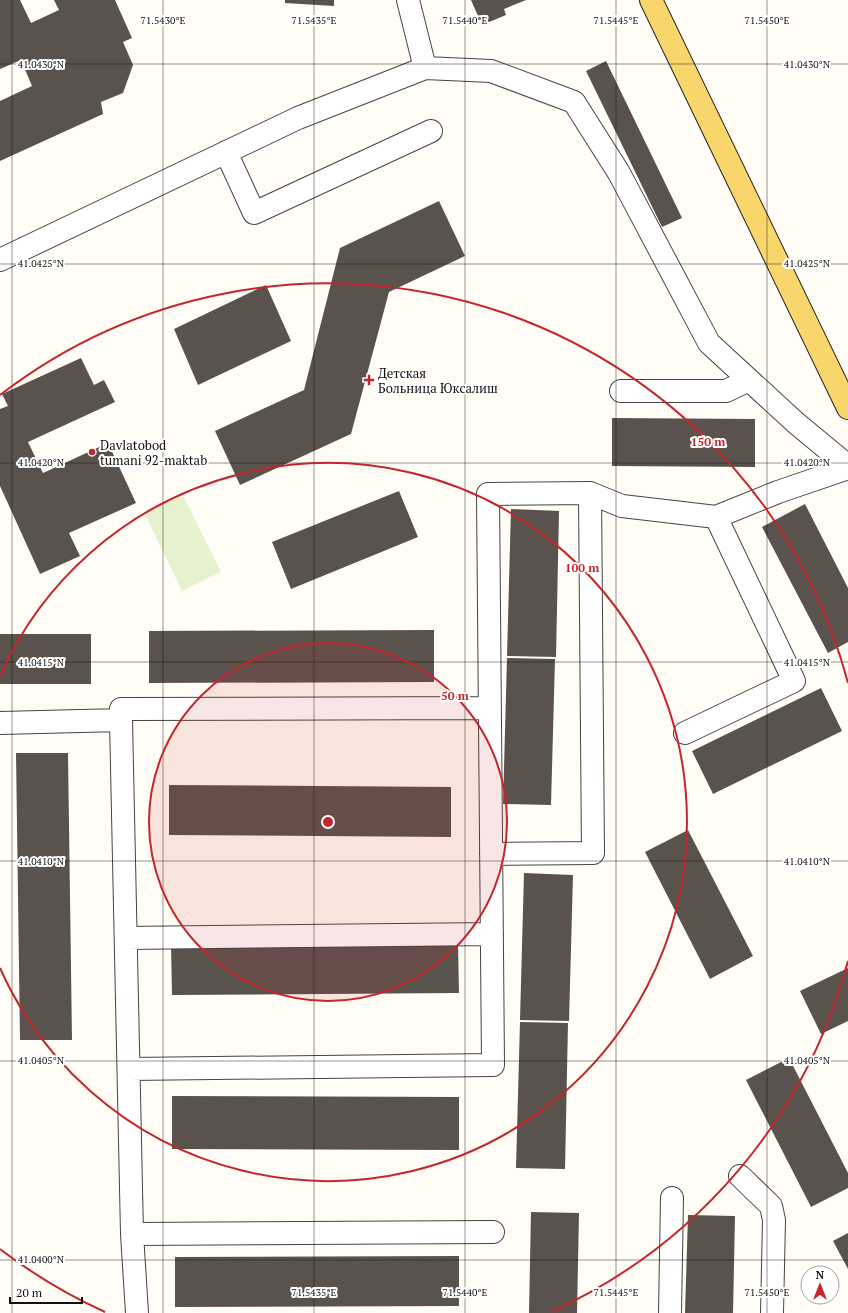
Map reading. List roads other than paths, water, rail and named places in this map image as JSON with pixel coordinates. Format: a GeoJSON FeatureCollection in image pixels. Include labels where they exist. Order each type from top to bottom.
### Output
{"type":"FeatureCollection","features":[{"type":"Feature","properties":{"kind":"main road"},"geometry":{"type":"LineString","coordinates":[[651,0],[848,408]]}},
{"type":"Feature","properties":{"kind":"lane"},"geometry":{"type":"LineString","coordinates":[[408,0],[425,68]]}},
{"type":"Feature","properties":{"kind":"lane"},"geometry":{"type":"LineString","coordinates":[[0,260],[298,118],[425,68],[491,71],[574,102],[619,173],[709,343],[796,423],[848,467]]}},
{"type":"Feature","properties":{"kind":"lane"},"geometry":{"type":"LineString","coordinates":[[226,152],[254,213],[431,131]]}},
{"type":"Feature","properties":{"kind":"lane"},"geometry":{"type":"LineString","coordinates":[[621,391],[726,392],[749,380]]}},
{"type":"Feature","properties":{"kind":"lane"},"geometry":{"type":"LineString","coordinates":[[129,1069],[493,1066],[488,494],[590,493],[622,506],[716,517],[778,492],[848,467]]}},
{"type":"Feature","properties":{"kind":"lane"},"geometry":{"type":"LineString","coordinates":[[491,854],[593,853],[590,493]]}},
{"type":"Feature","properties":{"kind":"lane"},"geometry":{"type":"LineString","coordinates":[[685,733],[794,681],[716,517]]}},
{"type":"Feature","properties":{"kind":"lane"},"geometry":{"type":"LineString","coordinates":[[121,709],[490,708]]}},
{"type":"Feature","properties":{"kind":"lane"},"geometry":{"type":"LineString","coordinates":[[0,723],[121,720],[132,1234],[137,1313]]}},
{"type":"Feature","properties":{"kind":"lane"},"geometry":{"type":"LineString","coordinates":[[126,938],[492,934]]}},
{"type":"Feature","properties":{"kind":"lane"},"geometry":{"type":"LineString","coordinates":[[740,1176],[770,1206],[774,1220],[772,1313]]}},
{"type":"Feature","properties":{"kind":"lane"},"geometry":{"type":"LineString","coordinates":[[670,1313],[672,1198]]}},
{"type":"Feature","properties":{"kind":"lane"},"geometry":{"type":"LineString","coordinates":[[132,1234],[493,1232]]}},
{"type":"Feature","properties":{"kind":"place","name":"Детская Больница Юксалиш"},"geometry":{"type":"Point","coordinates":[369,380]}},
{"type":"Feature","properties":{"kind":"place","name":"Davlatobod tumani 92-maktab"},"geometry":{"type":"Point","coordinates":[92,452]}}]}
